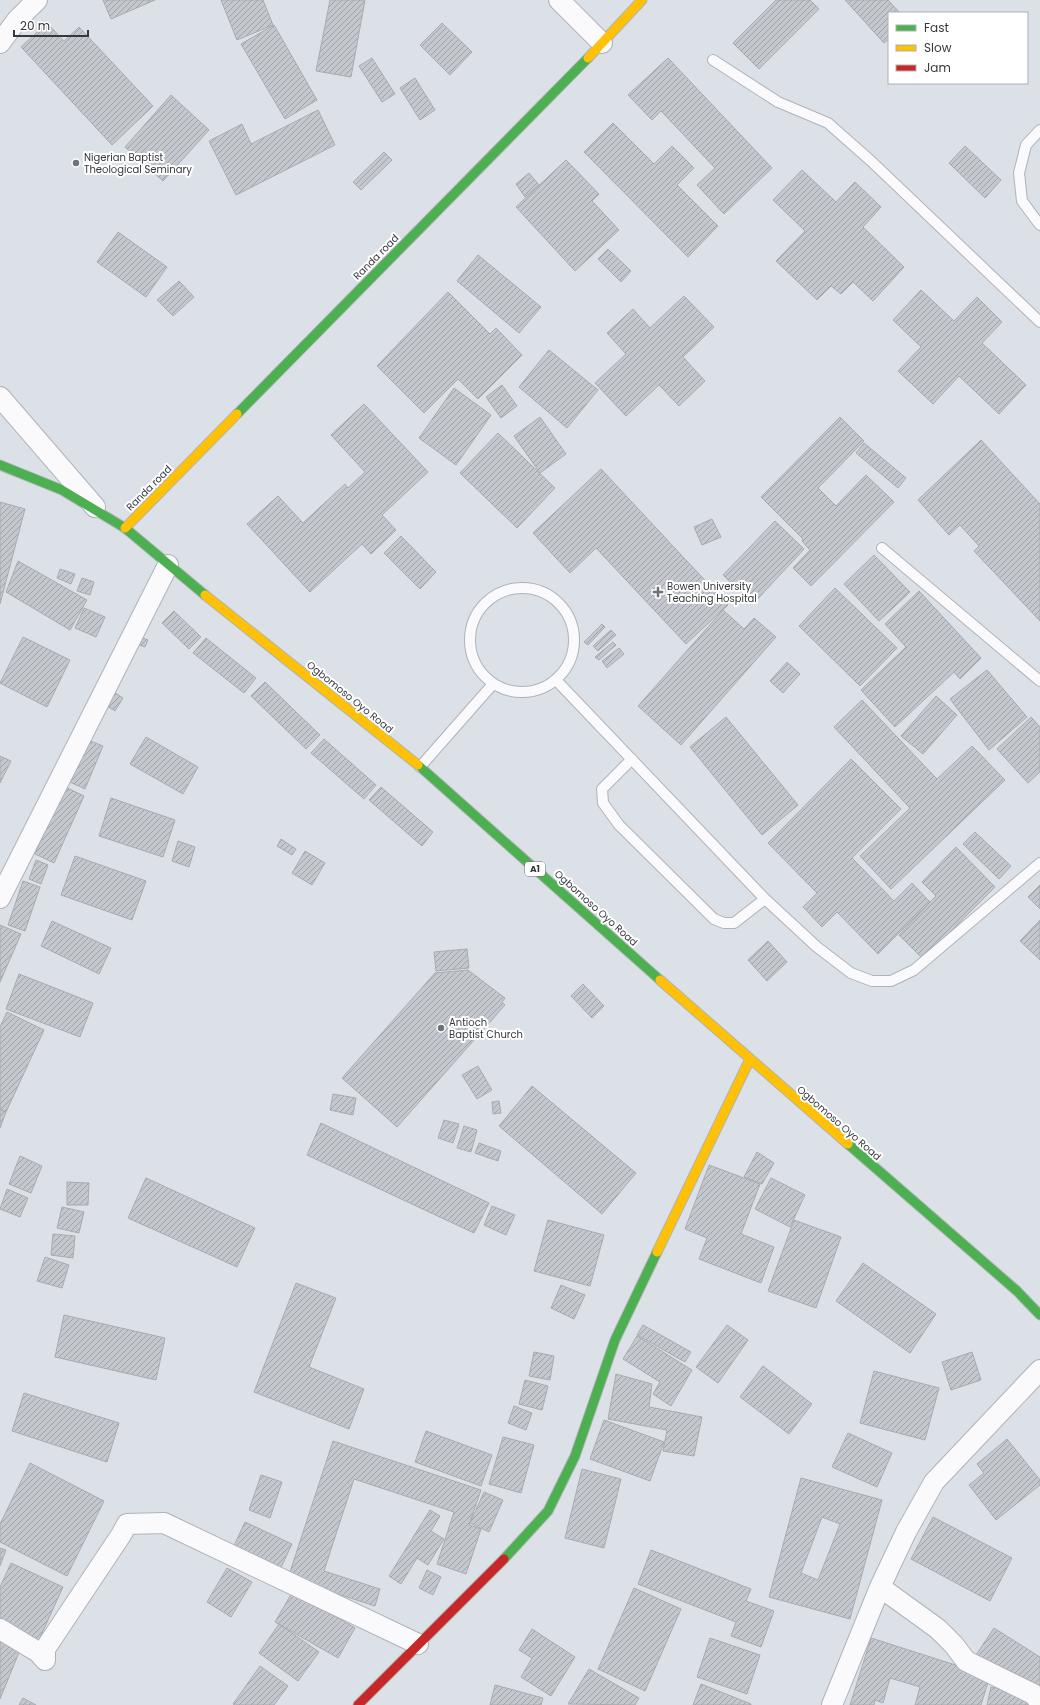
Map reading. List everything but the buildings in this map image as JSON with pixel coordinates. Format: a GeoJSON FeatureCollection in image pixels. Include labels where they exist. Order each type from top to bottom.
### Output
{"type":"FeatureCollection","features":[{"type":"Feature","properties":{"kind":"main road","name":"Randa road"},"geometry":{"type":"LineString","coordinates":[[125,528],[602,43],[642,0]]}},
{"type":"Feature","properties":{"kind":"main road","name":"Ogbomoso Oyo Road"},"geometry":{"type":"LineString","coordinates":[[0,465],[62,490],[125,528],[168,565],[420,766],[750,1059],[1017,1291],[1040,1315]]}},
{"type":"Feature","properties":{"kind":"main road"},"geometry":{"type":"LineString","coordinates":[[358,1705],[497,1566],[548,1511],[575,1456],[616,1340],[750,1059]]}},
{"type":"Feature","properties":{"kind":"street"},"geometry":{"type":"LineString","coordinates":[[0,43],[17,20],[37,0]]}},
{"type":"Feature","properties":{"kind":"street"},"geometry":{"type":"LineString","coordinates":[[559,0],[602,43]]}},
{"type":"Feature","properties":{"kind":"street"},"geometry":{"type":"LineString","coordinates":[[0,397],[102,515]]}},
{"type":"Feature","properties":{"kind":"street"},"geometry":{"type":"LineString","coordinates":[[0,898],[168,565]]}},
{"type":"Feature","properties":{"kind":"street"},"geometry":{"type":"LineString","coordinates":[[832,1705],[880,1587],[906,1532],[934,1482],[1040,1370]]}},
{"type":"Feature","properties":{"kind":"street"},"geometry":{"type":"LineString","coordinates":[[0,1629],[38,1652],[45,1660],[45,1649],[127,1524],[164,1523],[418,1644]]}},
{"type":"Feature","properties":{"kind":"street"},"geometry":{"type":"LineString","coordinates":[[880,1587],[938,1629],[954,1645],[966,1661],[1033,1694],[1040,1702]]}},
{"type":"Feature","properties":{"kind":"lane"},"geometry":{"type":"LineString","coordinates":[[713,60],[778,102],[828,123],[871,161],[1040,322]]}},
{"type":"Feature","properties":{"kind":"lane"},"geometry":{"type":"LineString","coordinates":[[1040,130],[1026,145],[1019,173],[1022,201],[1040,225]]}},
{"type":"Feature","properties":{"kind":"lane"},"geometry":{"type":"LineString","coordinates":[[882,548],[1040,681]]}},
{"type":"Feature","properties":{"kind":"lane"},"geometry":{"type":"LineString","coordinates":[[518,588],[538,590],[550,596],[561,605],[573,630],[574,643],[568,663],[556,680],[545,687],[532,692],[505,690],[493,684],[482,675],[470,651],[472,624],[478,611],[487,601],[498,593],[518,588]]}},
{"type":"Feature","properties":{"kind":"lane"},"geometry":{"type":"LineString","coordinates":[[556,680],[765,899],[817,947],[851,973],[872,981],[891,981],[914,970],[1040,863]]}},
{"type":"Feature","properties":{"kind":"lane"},"geometry":{"type":"LineString","coordinates":[[420,766],[493,684]]}},
{"type":"Feature","properties":{"kind":"lane"},"geometry":{"type":"LineString","coordinates":[[632,759],[602,789],[603,803],[619,825],[714,920],[724,923],[734,923],[765,899]]}},
{"type":"Feature","properties":{"kind":"traffic: fast"},"geometry":{"type":"LineString","coordinates":[[237,414],[588,58]]}},
{"type":"Feature","properties":{"kind":"traffic: fast"},"geometry":{"type":"LineString","coordinates":[[0,465],[62,490],[125,528],[205,595]]}},
{"type":"Feature","properties":{"kind":"traffic: fast"},"geometry":{"type":"LineString","coordinates":[[418,765],[660,980]]}},
{"type":"Feature","properties":{"kind":"traffic: fast"},"geometry":{"type":"LineString","coordinates":[[848,1144],[1017,1291],[1040,1315]]}},
{"type":"Feature","properties":{"kind":"traffic: fast"},"geometry":{"type":"LineString","coordinates":[[504,1559],[548,1511],[575,1456],[615,1340],[657,1252]]}},
{"type":"Feature","properties":{"kind":"traffic: slow"},"geometry":{"type":"LineString","coordinates":[[588,58],[642,0]]}},
{"type":"Feature","properties":{"kind":"traffic: slow"},"geometry":{"type":"LineString","coordinates":[[125,528],[237,414]]}},
{"type":"Feature","properties":{"kind":"traffic: slow"},"geometry":{"type":"LineString","coordinates":[[205,595],[418,765]]}},
{"type":"Feature","properties":{"kind":"traffic: slow"},"geometry":{"type":"LineString","coordinates":[[660,980],[848,1144]]}},
{"type":"Feature","properties":{"kind":"traffic: slow"},"geometry":{"type":"LineString","coordinates":[[657,1252],[750,1059]]}},
{"type":"Feature","properties":{"kind":"traffic: jam"},"geometry":{"type":"LineString","coordinates":[[358,1705],[504,1559]]}},
{"type":"Feature","properties":{"kind":"place","name":"Nigerian Baptist Theological Seminary"},"geometry":{"type":"Point","coordinates":[76,163]}},
{"type":"Feature","properties":{"kind":"place","name":"Bowen University Teaching Hospital"},"geometry":{"type":"Point","coordinates":[658,592]}},
{"type":"Feature","properties":{"kind":"place","name":"Antioch Baptist Church"},"geometry":{"type":"Point","coordinates":[441,1028]}}]}
